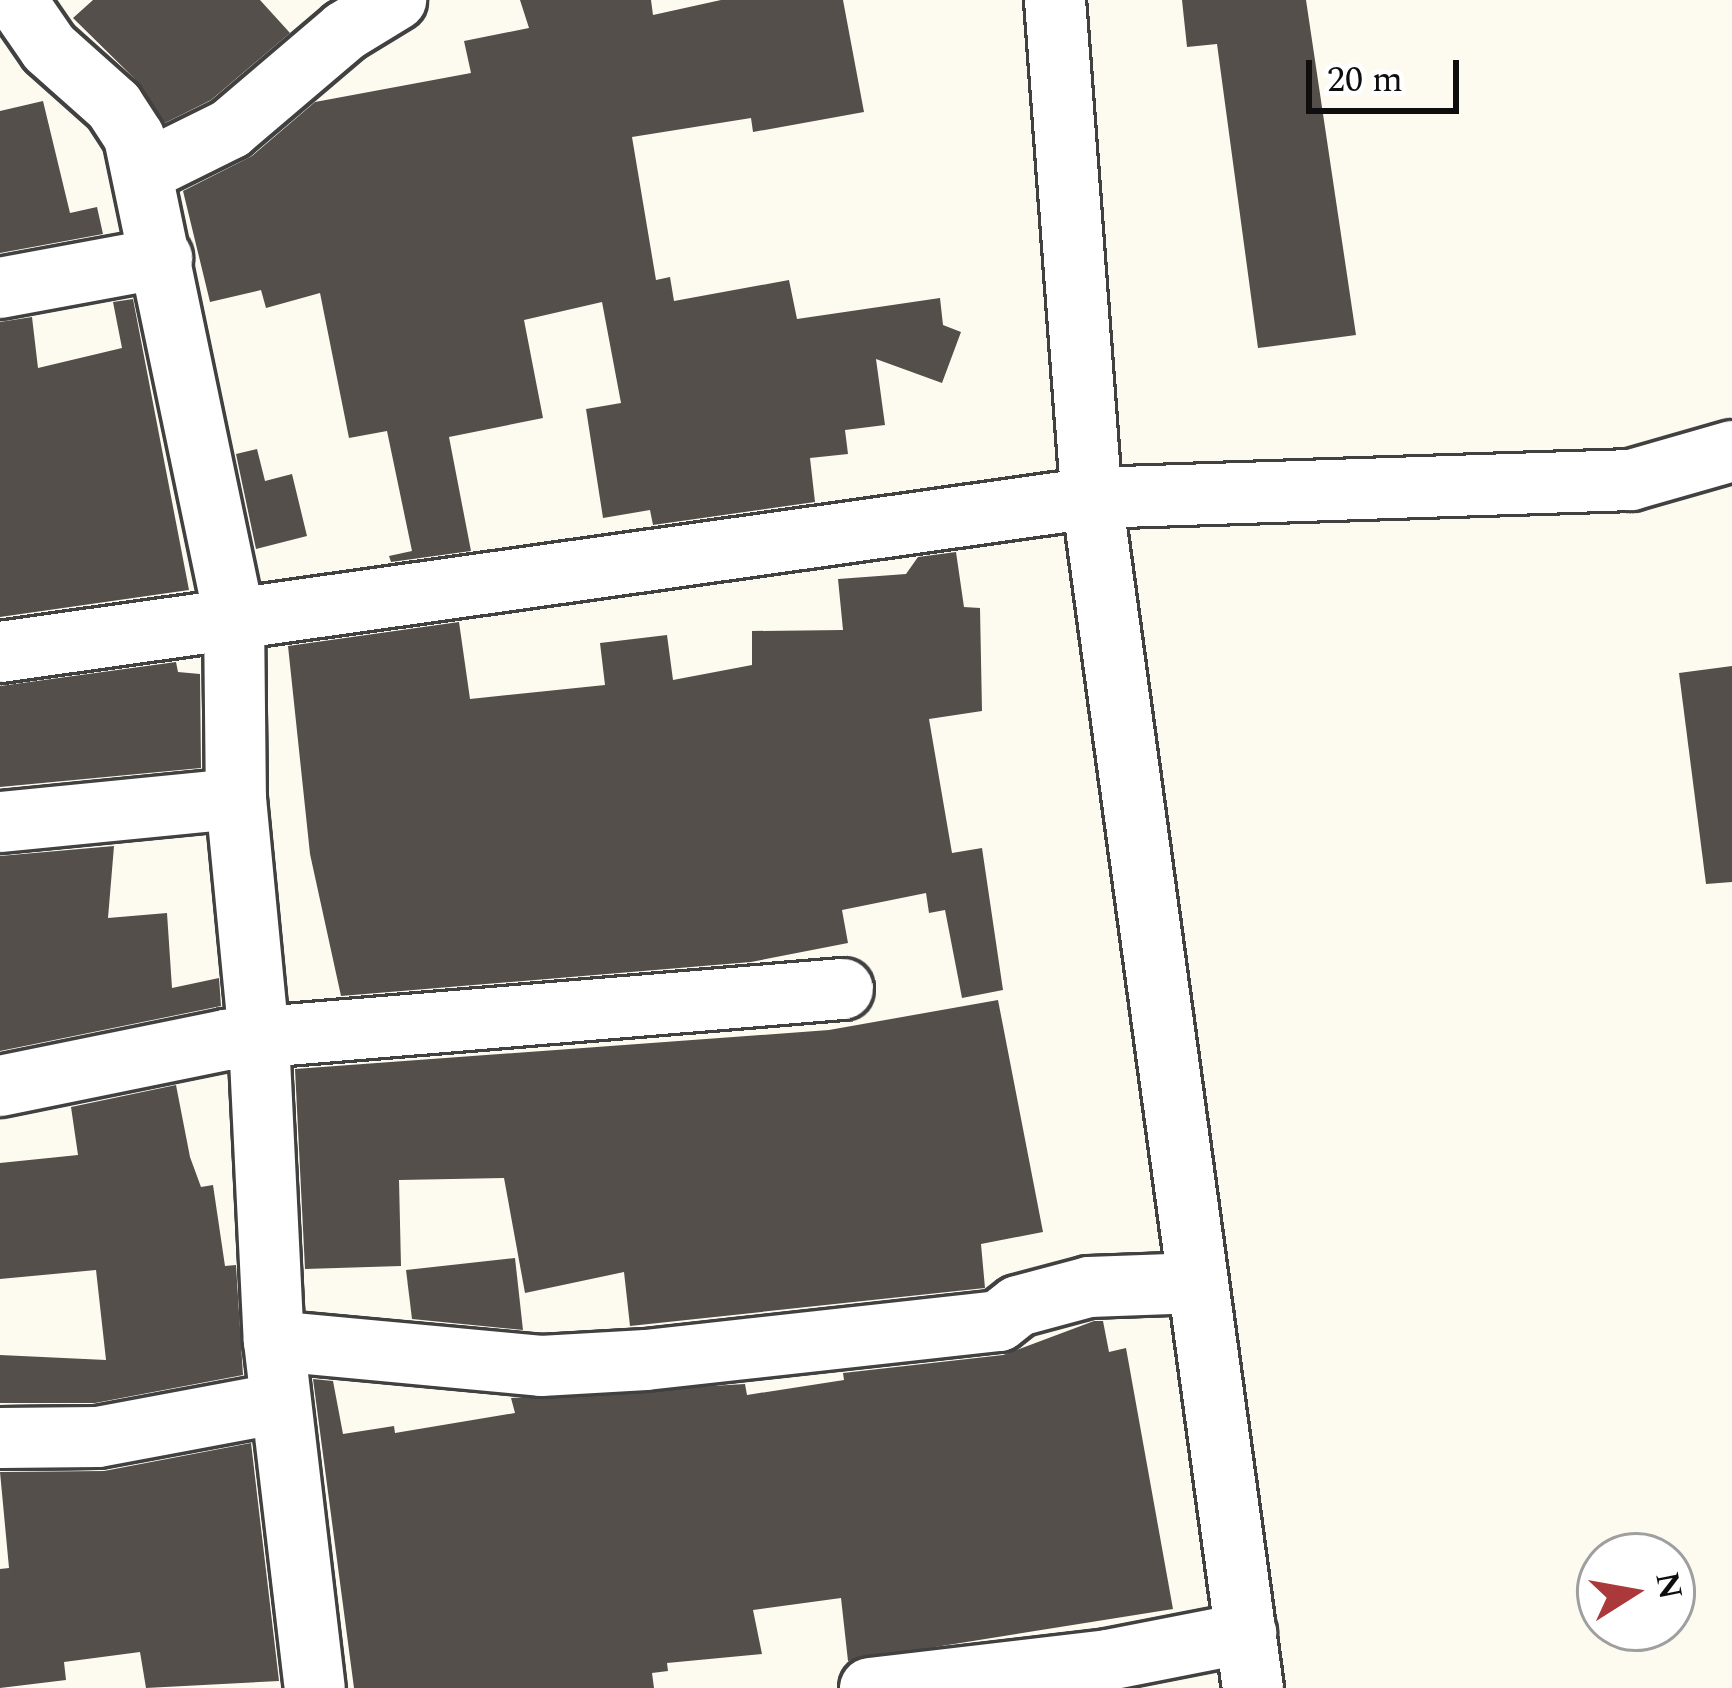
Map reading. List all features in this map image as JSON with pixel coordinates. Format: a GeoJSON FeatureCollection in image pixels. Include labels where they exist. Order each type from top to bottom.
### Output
{"type":"FeatureCollection","features":[{"type":"Feature","properties":{"kind":"street"},"geometry":{"type":"LineString","coordinates":[[16,0],[49,47],[114,106],[145,170],[234,615],[236,799],[259,1039],[274,1341],[315,1688]]}},
{"type":"Feature","properties":{"kind":"street"},"geometry":{"type":"LineString","coordinates":[[145,170],[230,129],[345,31],[396,0]]}},
{"type":"Feature","properties":{"kind":"street"},"geometry":{"type":"LineString","coordinates":[[870,1688],[1108,1660],[1250,1660],[1092,497],[1055,0]]}},
{"type":"Feature","properties":{"kind":"street"},"geometry":{"type":"LineString","coordinates":[[0,288],[162,258]]}},
{"type":"Feature","properties":{"kind":"street"},"geometry":{"type":"LineString","coordinates":[[0,652],[234,615],[1092,497],[1631,480],[1732,451]]}},
{"type":"Feature","properties":{"kind":"street"},"geometry":{"type":"LineString","coordinates":[[0,822],[236,799]]}},
{"type":"Feature","properties":{"kind":"street"},"geometry":{"type":"LineString","coordinates":[[0,1086],[259,1039],[843,989]]}},
{"type":"Feature","properties":{"kind":"street"},"geometry":{"type":"LineString","coordinates":[[274,1341],[541,1366],[646,1360],[999,1321],[1018,1306],[1089,1286],[1198,1282]]}},
{"type":"Feature","properties":{"kind":"street"},"geometry":{"type":"LineString","coordinates":[[0,1438],[98,1437],[280,1403]]}},
{"type":"Feature","properties":{"kind":"building"},"geometry":{"type":"Polygon","coordinates":[[[93,0],[260,0],[290,33],[211,100],[165,123],[137,81],[73,18],[93,0]]]}},
{"type":"Feature","properties":{"kind":"building"},"geometry":{"type":"Polygon","coordinates":[[[520,0],[651,0],[653,15],[721,0],[843,0],[864,112],[753,132],[751,118],[632,137],[656,280],[670,277],[674,301],[789,280],[797,319],[940,298],[943,325],[961,332],[942,383],[876,359],[885,425],[845,430],[848,454],[810,458],[815,502],[653,525],[650,510],[603,518],[586,409],[621,403],[602,302],[524,320],[543,418],[449,437],[471,551],[391,562],[389,556],[412,551],[387,431],[349,438],[320,293],[266,308],[261,290],[210,302],[183,191],[252,156],[315,102],[471,73],[464,41],[529,28],[520,0]]]}},
{"type":"Feature","properties":{"kind":"building"},"geometry":{"type":"Polygon","coordinates":[[[1182,0],[1306,0],[1356,335],[1258,348],[1217,44],[1187,47],[1182,0]]]}},
{"type":"Feature","properties":{"kind":"building"},"geometry":{"type":"Polygon","coordinates":[[[43,101],[70,213],[97,207],[103,234],[0,253],[0,111],[43,101]]]}},
{"type":"Feature","properties":{"kind":"building"},"geometry":{"type":"Polygon","coordinates":[[[133,299],[189,590],[0,617],[0,322],[32,317],[38,368],[122,348],[113,302],[133,299]]]}},
{"type":"Feature","properties":{"kind":"building"},"geometry":{"type":"Polygon","coordinates":[[[257,449],[265,481],[292,474],[307,536],[256,549],[236,454],[257,449]]]}},
{"type":"Feature","properties":{"kind":"building"},"geometry":{"type":"Polygon","coordinates":[[[956,552],[964,607],[980,608],[982,711],[929,719],[952,853],[982,848],[1003,990],[962,998],[945,910],[929,913],[926,893],[842,910],[848,943],[751,962],[341,996],[310,854],[288,646],[459,622],[470,699],[605,685],[600,643],[667,635],[673,680],[752,665],[752,631],[843,630],[838,579],[906,574],[918,557],[956,552]]]}},
{"type":"Feature","properties":{"kind":"building"},"geometry":{"type":"Polygon","coordinates":[[[176,662],[178,672],[200,674],[201,768],[0,787],[0,686],[176,662]]]}},
{"type":"Feature","properties":{"kind":"building"},"geometry":{"type":"Polygon","coordinates":[[[1732,666],[1732,882],[1706,884],[1679,673],[1732,666]]]}},
{"type":"Feature","properties":{"kind":"building"},"geometry":{"type":"Polygon","coordinates":[[[114,846],[108,918],[167,913],[172,988],[219,978],[221,1006],[0,1051],[0,856],[114,846]]]}},
{"type":"Feature","properties":{"kind":"building"},"geometry":{"type":"Polygon","coordinates":[[[998,1000],[1043,1232],[981,1244],[985,1288],[630,1326],[624,1272],[525,1293],[504,1178],[399,1180],[401,1266],[305,1269],[295,1069],[829,1030],[998,1000]]]}},
{"type":"Feature","properties":{"kind":"building"},"geometry":{"type":"Polygon","coordinates":[[[176,1085],[201,1187],[213,1185],[225,1266],[236,1265],[243,1375],[95,1403],[0,1403],[0,1355],[106,1360],[96,1270],[0,1279],[0,1163],[78,1155],[71,1107],[176,1085]]]}},
{"type":"Feature","properties":{"kind":"building"},"geometry":{"type":"Polygon","coordinates":[[[515,1258],[523,1330],[412,1319],[406,1270],[515,1258]]]}},
{"type":"Feature","properties":{"kind":"building"},"geometry":{"type":"Polygon","coordinates":[[[1103,1321],[1109,1352],[1126,1348],[1173,1609],[848,1661],[841,1598],[753,1610],[762,1654],[667,1663],[668,1671],[652,1673],[654,1688],[354,1688],[313,1379],[333,1381],[343,1434],[394,1426],[395,1433],[515,1413],[511,1398],[745,1384],[747,1395],[844,1380],[843,1373],[1003,1355],[1103,1321]]]}},
{"type":"Feature","properties":{"kind":"building"},"geometry":{"type":"Polygon","coordinates":[[[251,1443],[279,1681],[146,1688],[140,1652],[64,1662],[66,1680],[0,1688],[0,1569],[9,1568],[0,1472],[104,1471],[251,1443]]]}}]}
